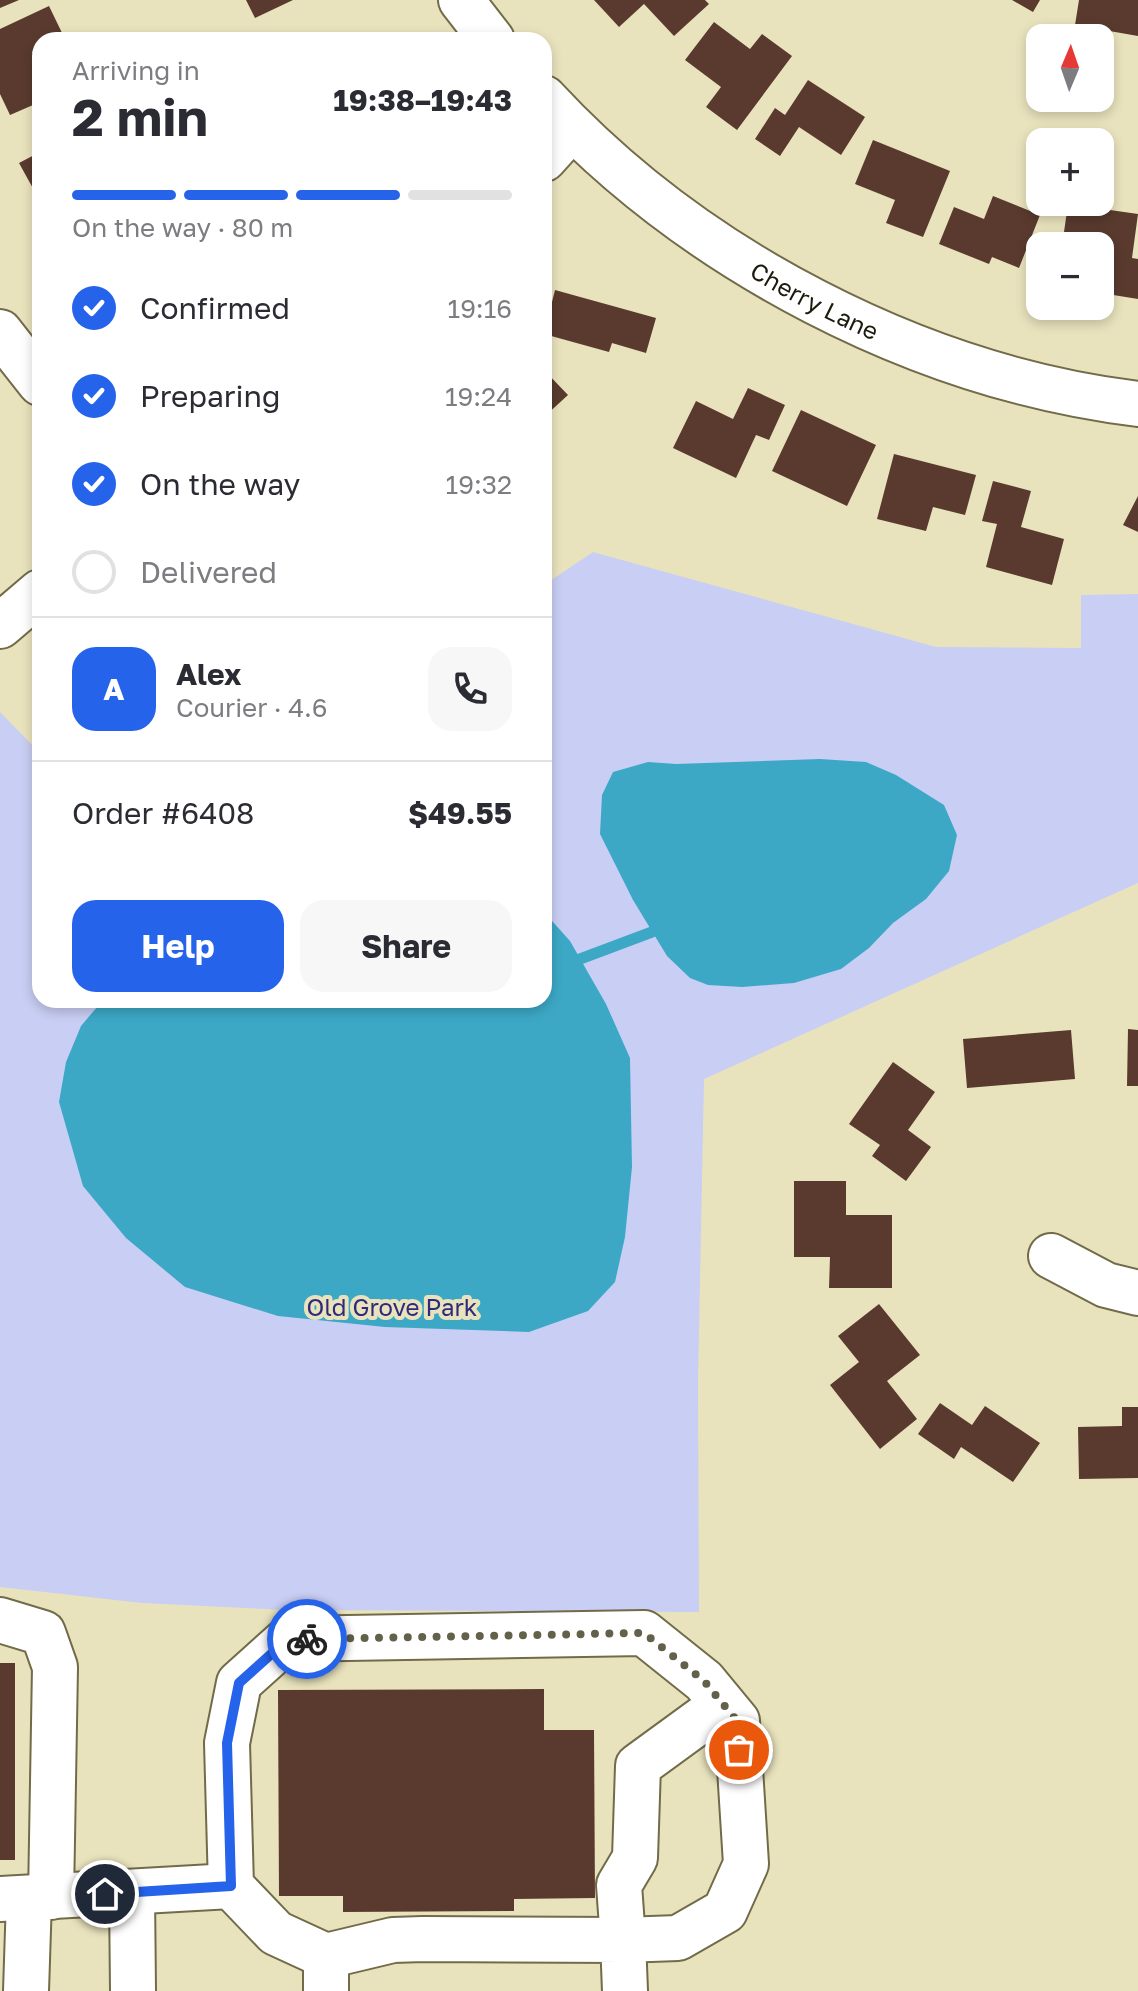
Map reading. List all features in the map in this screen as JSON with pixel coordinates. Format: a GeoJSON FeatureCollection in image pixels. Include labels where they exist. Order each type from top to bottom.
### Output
{"type":"FeatureCollection","features":[{"type":"Feature","properties":{"kind":"street"},"geometry":{"type":"LineString","coordinates":[[461,0],[486,32]]}},
{"type":"Feature","properties":{"kind":"street","name":"Cherry Lane"},"geometry":{"type":"LineString","coordinates":[[553,129],[626,177],[698,232],[768,277],[841,314],[919,347],[1007,377],[1099,399],[1138,404]]}},
{"type":"Feature","properties":{"kind":"street"},"geometry":{"type":"LineString","coordinates":[[0,332],[32,373]]}},
{"type":"Feature","properties":{"kind":"street"},"geometry":{"type":"LineString","coordinates":[[0,626],[32,599]]}},
{"type":"Feature","properties":{"kind":"street"},"geometry":{"type":"LineString","coordinates":[[1051,1256],[1106,1285],[1138,1293]]}},
{"type":"Feature","properties":{"kind":"street"},"geometry":{"type":"LineString","coordinates":[[0,1620],[43,1633],[55,1667],[27,1898],[26,1991]]}},
{"type":"Feature","properties":{"kind":"street"},"geometry":{"type":"LineString","coordinates":[[644,1633],[704,1681],[723,1704],[737,1721],[746,1864],[725,1911],[678,1938],[393,1940],[326,1974],[276,1933],[231,1886],[227,1743],[239,1683],[288,1639],[644,1633]]}},
{"type":"Feature","properties":{"kind":"street"},"geometry":{"type":"LineString","coordinates":[[625,1991],[619,1885],[635,1858],[638,1766],[723,1704]]}},
{"type":"Feature","properties":{"kind":"street"},"geometry":{"type":"LineString","coordinates":[[27,1898],[231,1886]]}},
{"type":"Feature","properties":{"kind":"street"},"geometry":{"type":"LineString","coordinates":[[132,1892],[133,1991]]}},
{"type":"Feature","properties":{"kind":"green space","name":"Old Grove Park"},"geometry":{"type":"Polygon","coordinates":[[[593,552],[936,647],[1081,648],[1081,595],[1138,594],[1138,883],[704,1079],[698,1381],[699,1612],[287,1610],[142,1603],[0,1587],[0,712],[32,745],[32,1008],[552,1008],[552,580],[593,552]]]}},
{"type":"Feature","properties":{"kind":"shaded area"},"geometry":{"type":"Polygon","coordinates":[[[820,759],[866,762],[896,775],[944,805],[957,835],[949,871],[926,899],[893,923],[869,948],[841,969],[794,983],[742,987],[708,985],[690,978],[667,956],[633,900],[600,834],[602,795],[613,772],[648,762],[676,764],[820,759]]]}},
{"type":"Feature","properties":{"kind":"shaded area"},"geometry":{"type":"Polygon","coordinates":[[[552,921],[570,941],[606,1004],[630,1058],[632,1167],[625,1237],[615,1282],[588,1311],[529,1332],[385,1327],[278,1316],[185,1287],[126,1238],[83,1186],[59,1102],[66,1062],[81,1026],[96,1008],[552,1008],[552,921]]]}},
{"type":"Feature","properties":{"kind":"building"},"geometry":{"type":"Polygon","coordinates":[[[0,0],[19,0],[0,8],[0,0]]]}},
{"type":"Feature","properties":{"kind":"building"},"geometry":{"type":"Polygon","coordinates":[[[246,0],[293,0],[255,18],[246,0]]]}},
{"type":"Feature","properties":{"kind":"building"},"geometry":{"type":"Polygon","coordinates":[[[594,0],[705,0],[709,4],[674,36],[644,4],[619,27],[594,0]]]}},
{"type":"Feature","properties":{"kind":"building"},"geometry":{"type":"Polygon","coordinates":[[[1012,0],[1040,0],[1033,12],[1012,0]]]}},
{"type":"Feature","properties":{"kind":"building"},"geometry":{"type":"Polygon","coordinates":[[[1079,0],[1138,0],[1138,36],[1114,32],[1114,24],[1075,24],[1079,0]]]}},
{"type":"Feature","properties":{"kind":"building"},"geometry":{"type":"Polygon","coordinates":[[[49,6],[62,32],[32,32],[32,105],[10,115],[0,94],[0,29],[49,6]]]}},
{"type":"Feature","properties":{"kind":"building"},"geometry":{"type":"Polygon","coordinates":[[[714,22],[750,49],[762,34],[792,56],[737,130],[706,107],[721,87],[685,60],[714,22]]]}},
{"type":"Feature","properties":{"kind":"building"},"geometry":{"type":"Polygon","coordinates":[[[808,80],[865,117],[841,155],[799,127],[780,156],[755,139],[775,108],[785,115],[808,80]]]}},
{"type":"Feature","properties":{"kind":"building"},"geometry":{"type":"Polygon","coordinates":[[[873,140],[950,171],[923,237],[886,223],[895,200],[855,184],[873,140]]]}},
{"type":"Feature","properties":{"kind":"building"},"geometry":{"type":"Polygon","coordinates":[[[32,156],[32,187],[19,163],[32,156]]]}},
{"type":"Feature","properties":{"kind":"building"},"geometry":{"type":"Polygon","coordinates":[[[993,196],[1026,209],[1026,216],[1040,216],[1033,232],[1026,232],[1026,250],[1019,268],[992,257],[989,264],[939,244],[954,207],[984,219],[993,196]]]}},
{"type":"Feature","properties":{"kind":"building"},"geometry":{"type":"Polygon","coordinates":[[[1114,211],[1138,214],[1132,258],[1138,259],[1138,299],[1114,295],[1114,232],[1064,232],[1066,216],[1114,216],[1114,211]]]}},
{"type":"Feature","properties":{"kind":"building"},"geometry":{"type":"Polygon","coordinates":[[[555,290],[656,318],[646,353],[612,343],[609,352],[552,336],[555,290]]]}},
{"type":"Feature","properties":{"kind":"building"},"geometry":{"type":"Polygon","coordinates":[[[552,378],[568,395],[552,410],[552,378]]]}},
{"type":"Feature","properties":{"kind":"building"},"geometry":{"type":"Polygon","coordinates":[[[748,388],[785,405],[769,440],[756,435],[736,478],[673,448],[696,401],[733,419],[748,388]]]}},
{"type":"Feature","properties":{"kind":"building"},"geometry":{"type":"Polygon","coordinates":[[[801,410],[876,445],[847,506],[772,471],[801,410]]]}},
{"type":"Feature","properties":{"kind":"building"},"geometry":{"type":"Polygon","coordinates":[[[894,454],[976,475],[965,515],[933,507],[926,531],[877,519],[894,454]]]}},
{"type":"Feature","properties":{"kind":"building"},"geometry":{"type":"Polygon","coordinates":[[[993,481],[1031,491],[1021,527],[1064,539],[1052,585],[986,567],[997,524],[982,521],[993,481]]]}},
{"type":"Feature","properties":{"kind":"building"},"geometry":{"type":"Polygon","coordinates":[[[1138,496],[1138,532],[1123,525],[1138,496]]]}},
{"type":"Feature","properties":{"kind":"building"},"geometry":{"type":"Polygon","coordinates":[[[1128,1029],[1138,1030],[1138,1086],[1127,1086],[1128,1029]]]}},
{"type":"Feature","properties":{"kind":"building"},"geometry":{"type":"Polygon","coordinates":[[[1071,1030],[1075,1079],[967,1088],[963,1039],[1071,1030]]]}},
{"type":"Feature","properties":{"kind":"building"},"geometry":{"type":"Polygon","coordinates":[[[893,1062],[935,1092],[908,1130],[931,1147],[906,1181],[872,1156],[880,1145],[849,1124],[893,1062]]]}},
{"type":"Feature","properties":{"kind":"building"},"geometry":{"type":"Polygon","coordinates":[[[794,1181],[846,1181],[846,1215],[892,1215],[892,1288],[829,1288],[830,1257],[794,1257],[794,1181]]]}},
{"type":"Feature","properties":{"kind":"building"},"geometry":{"type":"Polygon","coordinates":[[[879,1304],[920,1355],[887,1381],[917,1419],[880,1449],[830,1385],[859,1362],[838,1336],[879,1304]]]}},
{"type":"Feature","properties":{"kind":"building"},"geometry":{"type":"Polygon","coordinates":[[[940,1403],[972,1425],[985,1406],[1040,1443],[1013,1482],[961,1447],[954,1459],[918,1434],[940,1403]]]}},
{"type":"Feature","properties":{"kind":"building"},"geometry":{"type":"Polygon","coordinates":[[[1122,1407],[1138,1407],[1138,1478],[1079,1479],[1078,1427],[1122,1426],[1122,1407]]]}},
{"type":"Feature","properties":{"kind":"building"},"geometry":{"type":"Polygon","coordinates":[[[0,1663],[15,1663],[15,1860],[0,1860],[0,1663]]]}},
{"type":"Feature","properties":{"kind":"building"},"geometry":{"type":"Polygon","coordinates":[[[544,1689],[544,1730],[594,1730],[595,1898],[514,1899],[514,1911],[343,1912],[343,1896],[279,1896],[278,1690],[544,1689]]]}},
{"type":"Feature","properties":{"kind":"waterway"},"geometry":{"type":"LineString","coordinates":[[580,959],[652,932]]}},
{"type":"Feature","properties":{"kind":"way so far"},"geometry":{"type":"LineString","coordinates":[[307,1639],[644,1633],[704,1681],[737,1721],[739,1750]]}},
{"type":"Feature","properties":{"kind":"route"},"geometry":{"type":"LineString","coordinates":[[105,1894],[231,1886],[227,1743],[239,1683],[288,1639],[307,1639]]}}]}
